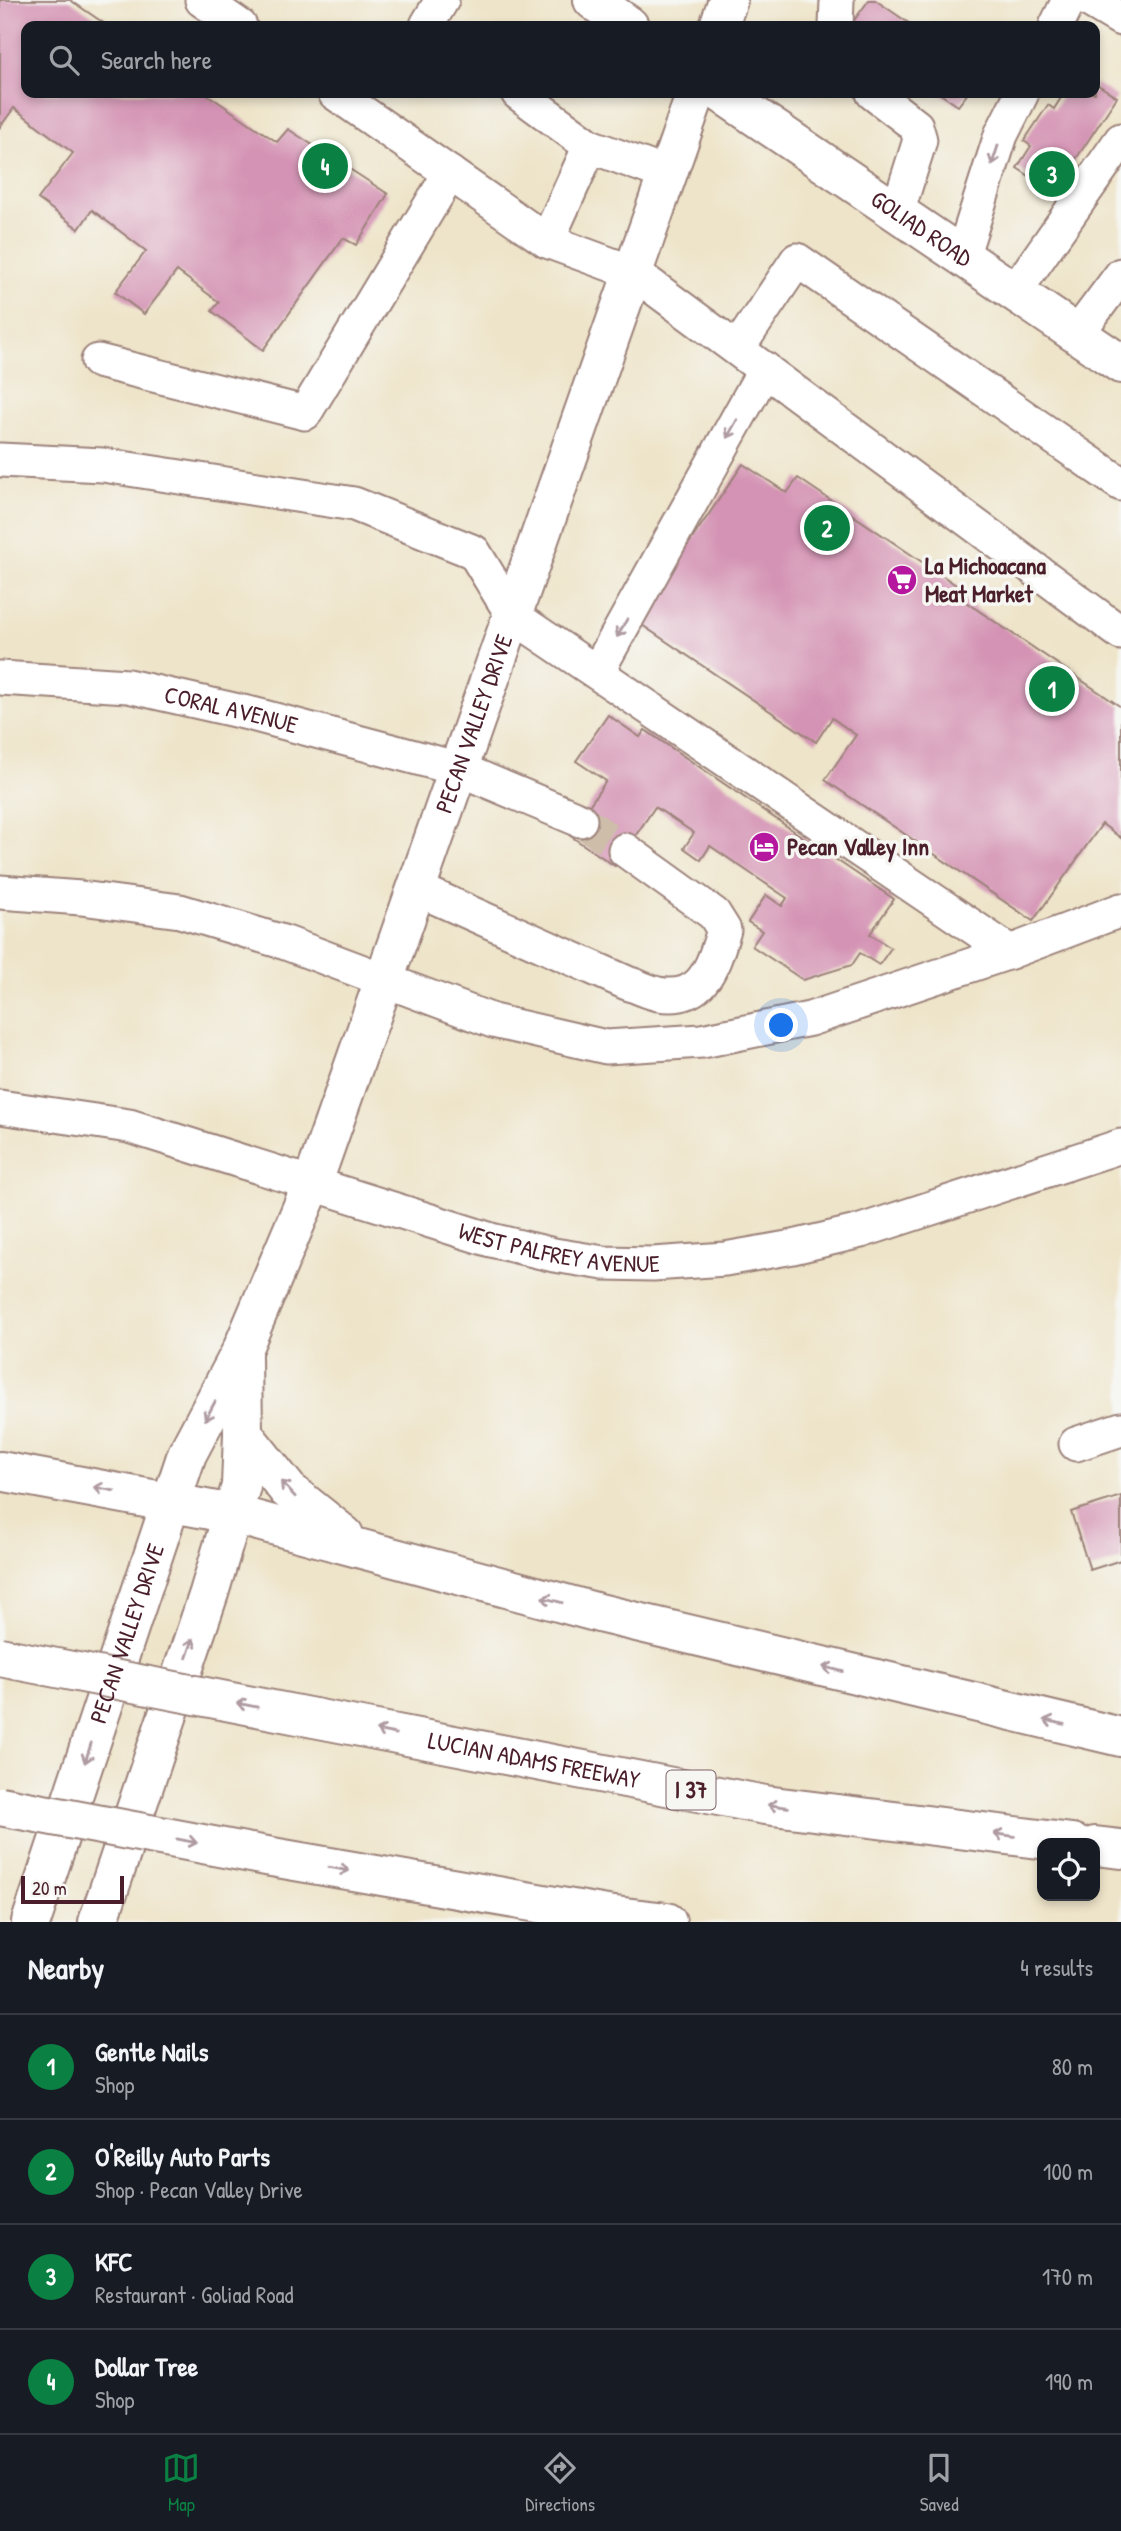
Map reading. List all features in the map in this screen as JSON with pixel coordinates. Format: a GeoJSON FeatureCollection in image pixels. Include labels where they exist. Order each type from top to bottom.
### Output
{"type":"FeatureCollection","features":[{"type":"Feature","properties":{"kind":"main road"},"geometry":{"type":"LineString","coordinates":[[593,0],[622,21]]}},
{"type":"Feature","properties":{"kind":"main road"},"geometry":{"type":"LineString","coordinates":[[721,21],[728,0]]}},
{"type":"Feature","properties":{"kind":"main road","name":"PECAN VALLEY DRIVE"},"geometry":{"type":"LineString","coordinates":[[31,1922],[187,1454],[242,1350],[313,1182],[694,98]]}},
{"type":"Feature","properties":{"kind":"main road","name":"GOLIAD ROAD"},"geometry":{"type":"LineString","coordinates":[[728,98],[1121,365]]}},
{"type":"Feature","properties":{"kind":"main road","name":"PECAN VALLEY DRIVE"},"geometry":{"type":"LineString","coordinates":[[98,1922],[209,1593],[241,1486],[242,1350]]}},
{"type":"Feature","properties":{"kind":"main road"},"geometry":{"type":"LineString","coordinates":[[243,1434],[288,1490],[359,1547]]}},
{"type":"Feature","properties":{"kind":"main road"},"geometry":{"type":"LineString","coordinates":[[0,1471],[232,1514],[609,1615],[1121,1737]]}},
{"type":"Feature","properties":{"kind":"main road","name":"LUCIAN ADAMS FREEWAY"},"geometry":{"type":"LineString","coordinates":[[0,1657],[765,1805],[1037,1839]]}},
{"type":"Feature","properties":{"kind":"main road"},"geometry":{"type":"LineString","coordinates":[[0,1805],[272,1857],[607,1915],[667,1922]]}},
{"type":"Feature","properties":{"kind":"main road"},"geometry":{"type":"LineString","coordinates":[[1100,1847],[1121,1849]]}},
{"type":"Feature","properties":{"kind":"street"},"geometry":{"type":"LineString","coordinates":[[202,0],[233,21]]}},
{"type":"Feature","properties":{"kind":"street"},"geometry":{"type":"LineString","coordinates":[[836,0],[836,21]]}},
{"type":"Feature","properties":{"kind":"street"},"geometry":{"type":"LineString","coordinates":[[1058,21],[1069,0]]}},
{"type":"Feature","properties":{"kind":"street"},"geometry":{"type":"LineString","coordinates":[[1089,0],[1121,19]]}},
{"type":"Feature","properties":{"kind":"street"},"geometry":{"type":"LineString","coordinates":[[352,98],[376,105],[450,173],[547,241],[634,272],[1121,633]]}},
{"type":"Feature","properties":{"kind":"street"},"geometry":{"type":"LineString","coordinates":[[525,98],[590,146],[669,175]]}},
{"type":"Feature","properties":{"kind":"street"},"geometry":{"type":"LineString","coordinates":[[880,98],[916,126],[920,140],[897,214]]}},
{"type":"Feature","properties":{"kind":"street"},"geometry":{"type":"LineString","coordinates":[[962,257],[1001,135],[1020,98]]}},
{"type":"Feature","properties":{"kind":"street"},"geometry":{"type":"LineString","coordinates":[[1014,293],[1121,140]]}},
{"type":"Feature","properties":{"kind":"street"},"geometry":{"type":"LineString","coordinates":[[547,241],[590,146]]}},
{"type":"Feature","properties":{"kind":"street"},"geometry":{"type":"LineString","coordinates":[[99,361],[305,412],[450,173]]}},
{"type":"Feature","properties":{"kind":"street"},"geometry":{"type":"LineString","coordinates":[[738,348],[797,260],[1121,484]]}},
{"type":"Feature","properties":{"kind":"street"},"geometry":{"type":"LineString","coordinates":[[1077,334],[1121,275]]}},
{"type":"Feature","properties":{"kind":"street"},"geometry":{"type":"LineString","coordinates":[[597,672],[765,369]]}},
{"type":"Feature","properties":{"kind":"street"},"geometry":{"type":"LineString","coordinates":[[0,460],[103,465],[354,504],[474,552],[513,616],[1010,952]]}},
{"type":"Feature","properties":{"kind":"street","name":"CORAL AVENUE"},"geometry":{"type":"LineString","coordinates":[[0,678],[128,686],[253,714],[459,769],[580,820]]}},
{"type":"Feature","properties":{"kind":"street"},"geometry":{"type":"LineString","coordinates":[[417,889],[627,983],[658,994],[681,994],[695,989],[717,954],[724,930],[714,914],[625,850]]}},
{"type":"Feature","properties":{"kind":"street"},"geometry":{"type":"LineString","coordinates":[[0,892],[80,898],[180,911],[286,943],[494,1021],[606,1047],[702,1041],[810,1019],[1010,952],[1121,910]]}},
{"type":"Feature","properties":{"kind":"street","name":"WEST PALFREY AVENUE"},"geometry":{"type":"LineString","coordinates":[[0,1107],[130,1126],[491,1240],[554,1255],[604,1263],[653,1264],[725,1259],[793,1247],[861,1231],[1121,1146]]}},
{"type":"Feature","properties":{"kind":"street"},"geometry":{"type":"LineString","coordinates":[[1076,1444],[1121,1429]]}},
{"type":"Feature","properties":{"kind":"building"},"geometry":{"type":"Polygon","coordinates":[[[0,0],[70,0],[101,21],[21,21],[21,98],[212,98],[277,142],[288,129],[388,194],[356,245],[343,238],[263,350],[212,311],[219,302],[177,271],[144,314],[115,292],[146,251],[92,210],[79,229],[38,199],[73,153],[14,108],[0,127],[0,0]]]}},
{"type":"Feature","properties":{"kind":"building"},"geometry":{"type":"Polygon","coordinates":[[[869,0],[875,0],[906,21],[854,21],[869,0]]]}},
{"type":"Feature","properties":{"kind":"building"},"geometry":{"type":"Polygon","coordinates":[[[1100,86],[1117,97],[1054,192],[1017,168],[1031,146],[1024,141],[1048,105],[1054,109],[1061,98],[1100,98],[1100,86]]]}},
{"type":"Feature","properties":{"kind":"building"},"geometry":{"type":"Polygon","coordinates":[[[946,98],[964,98],[958,106],[946,98]]]}},
{"type":"Feature","properties":{"kind":"building"},"geometry":{"type":"Polygon","coordinates":[[[743,464],[787,493],[798,478],[959,587],[954,594],[1121,707],[1121,838],[1102,824],[1033,921],[825,780],[856,735],[832,718],[816,742],[636,621],[743,464]]]}},
{"type":"Feature","properties":{"kind":"building","name":"Pecan Valley Inn"},"geometry":{"type":"Polygon","coordinates":[[[608,715],[640,737],[645,730],[894,899],[870,934],[891,948],[879,965],[860,953],[852,965],[803,980],[752,946],[762,931],[748,922],[766,895],[782,906],[787,898],[710,846],[701,860],[684,848],[694,833],[655,807],[615,866],[569,835],[606,781],[576,761],[608,715]]]}},
{"type":"Feature","properties":{"kind":"building"},"geometry":{"type":"Polygon","coordinates":[[[1121,1496],[1121,1560],[1090,1570],[1071,1512],[1121,1496]]]}},
{"type":"Feature","properties":{"kind":"tunnel"},"geometry":{"type":"LineString","coordinates":[[580,820],[625,850]]}},
{"type":"Feature","properties":{"kind":"place","name":"Dollar Tree"},"geometry":{"type":"Point","coordinates":[325,166]}},
{"type":"Feature","properties":{"kind":"place","name":"KFC"},"geometry":{"type":"Point","coordinates":[1052,174]}},
{"type":"Feature","properties":{"kind":"place","name":"O'Reilly Auto Parts"},"geometry":{"type":"Point","coordinates":[827,528]}},
{"type":"Feature","properties":{"kind":"place","name":"La Michoacana Meat Market"},"geometry":{"type":"Point","coordinates":[902,580]}},
{"type":"Feature","properties":{"kind":"place","name":"Gentle Nails"},"geometry":{"type":"Point","coordinates":[1052,689]}},
{"type":"Feature","properties":{"kind":"place","name":"Pecan Valley Inn"},"geometry":{"type":"Point","coordinates":[764,847]}}]}
